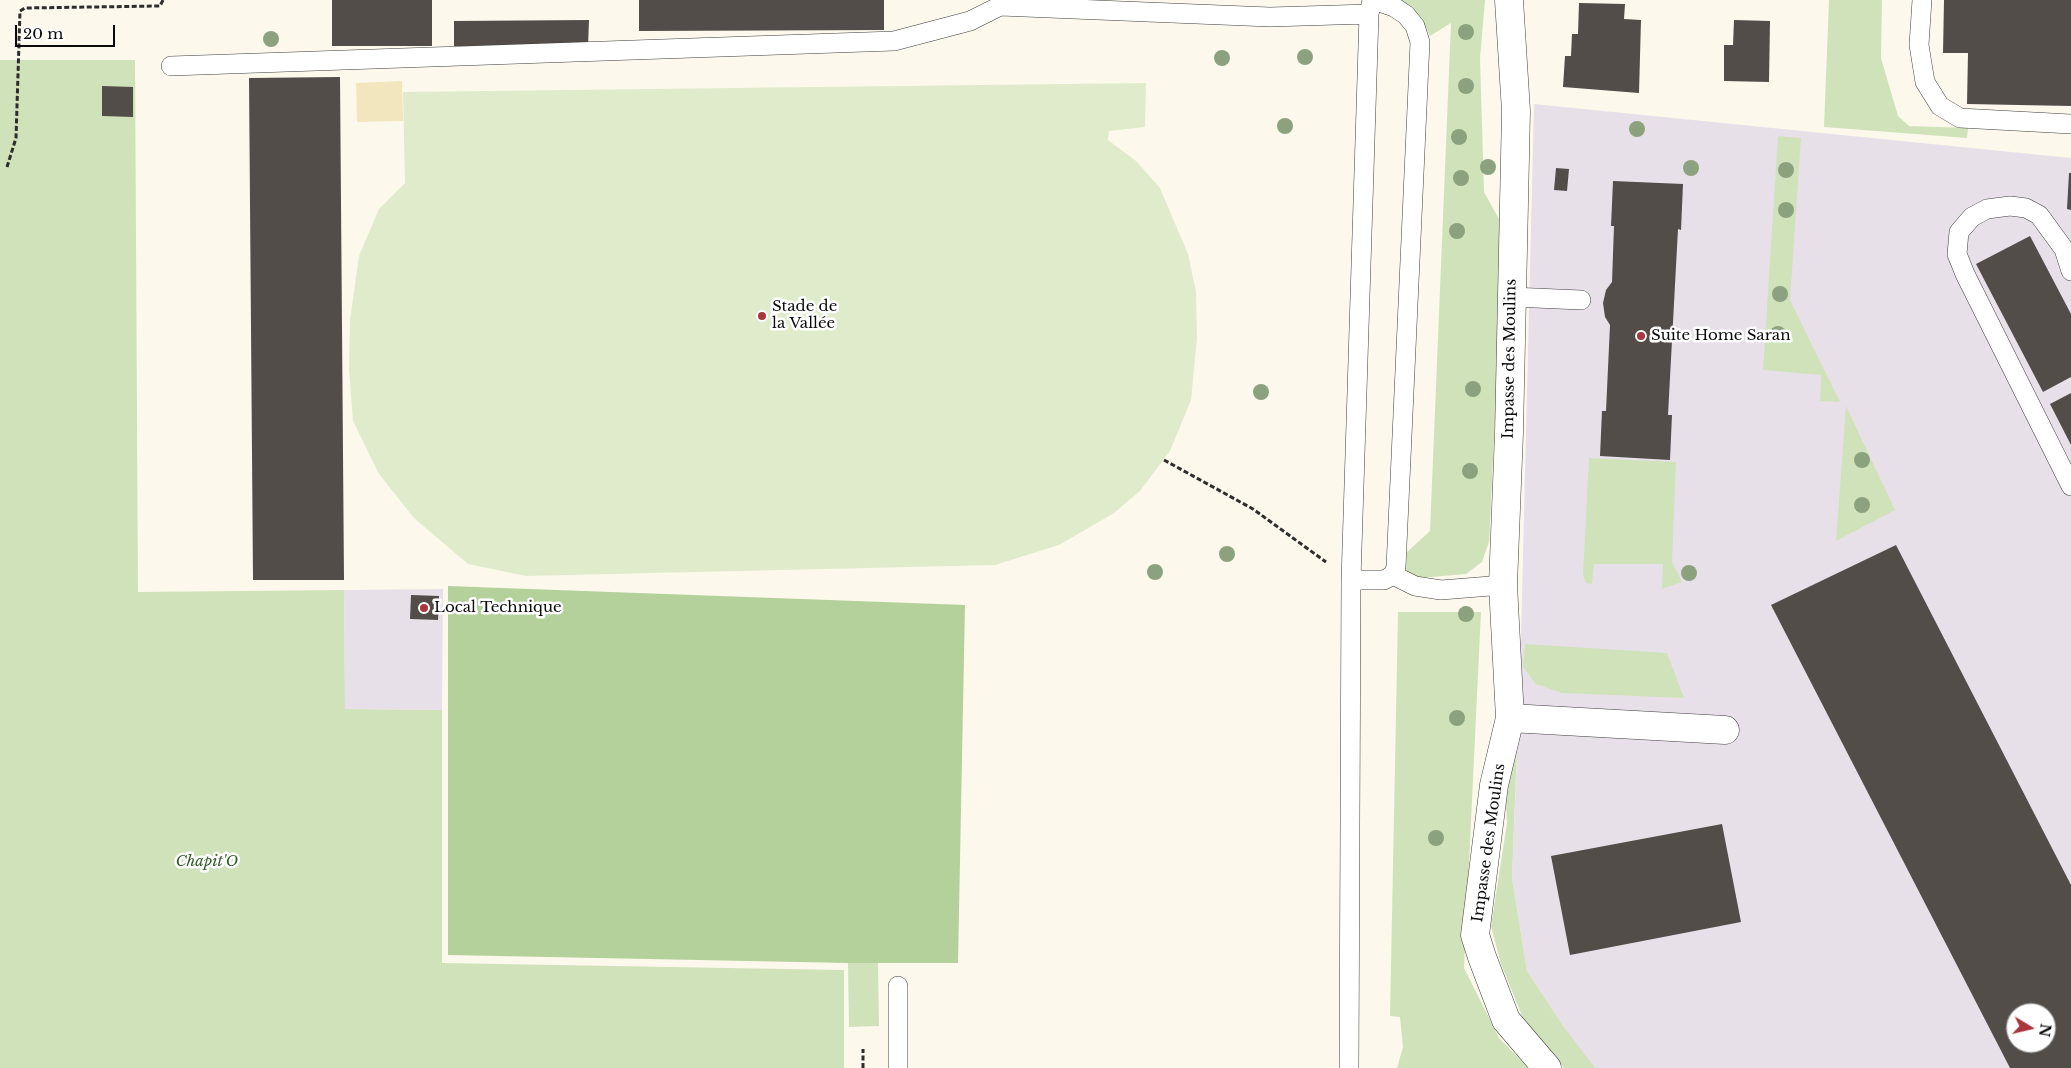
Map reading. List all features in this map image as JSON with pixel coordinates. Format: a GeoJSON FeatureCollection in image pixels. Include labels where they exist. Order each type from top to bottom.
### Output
{"type":"FeatureCollection","features":[{"type":"Feature","properties":{"kind":"street","name":"Impasse des Moulins"},"geometry":{"type":"LineString","coordinates":[[1509,0],[1516,111],[1503,585],[1510,718],[1494,785],[1475,935],[1506,1020],[1547,1068]]}},
{"type":"Feature","properties":{"kind":"street"},"geometry":{"type":"LineString","coordinates":[[1510,718],[1725,730]]}},
{"type":"Feature","properties":{"kind":"lane"},"geometry":{"type":"LineString","coordinates":[[1922,0],[1919,45],[1925,82],[1940,106],[1960,118],[2071,124]]}},
{"type":"Feature","properties":{"kind":"lane"},"geometry":{"type":"LineString","coordinates":[[1349,1068],[1351,580],[1372,5]]}},
{"type":"Feature","properties":{"kind":"lane"},"geometry":{"type":"LineString","coordinates":[[171,66],[894,41],[970,21],[1000,6],[1270,17],[1372,5],[1394,7],[1406,15],[1415,26],[1420,42],[1396,567],[1393,576],[1384,580],[1351,580]]}},
{"type":"Feature","properties":{"kind":"lane"},"geometry":{"type":"LineString","coordinates":[[2071,270],[2068,248],[2039,215],[2026,208],[2010,206],[1987,209],[1972,217],[1958,232],[1957,254],[2071,486]]}},
{"type":"Feature","properties":{"kind":"lane"},"geometry":{"type":"LineString","coordinates":[[1512,297],[1581,300]]}},
{"type":"Feature","properties":{"kind":"lane"},"geometry":{"type":"LineString","coordinates":[[1393,576],[1415,586],[1441,590],[1503,585]]}},
{"type":"Feature","properties":{"kind":"lane"},"geometry":{"type":"LineString","coordinates":[[898,986],[898,1068]]}},
{"type":"Feature","properties":{"kind":"path"},"geometry":{"type":"LineString","coordinates":[[7,167],[16,138],[20,11],[25,8],[160,6],[163,0]]}},
{"type":"Feature","properties":{"kind":"path"},"geometry":{"type":"LineString","coordinates":[[1164,460],[1253,509],[1351,580]]}},
{"type":"Feature","properties":{"kind":"path"},"geometry":{"type":"LineString","coordinates":[[863,1049],[863,1068]]}},
{"type":"Feature","properties":{"kind":"shaded area"},"geometry":{"type":"Polygon","coordinates":[[[1534,104],[2071,158],[2071,1068],[1588,1068],[1564,1027],[1527,971],[1512,878],[1520,677],[1534,104]]]}},
{"type":"Feature","properties":{"kind":"shaded area"},"geometry":{"type":"Polygon","coordinates":[[[443,589],[442,710],[345,709],[344,590],[443,589]]]}},
{"type":"Feature","properties":{"kind":"green space"},"geometry":{"type":"Polygon","coordinates":[[[1400,0],[1485,0],[1480,58],[1484,192],[1504,228],[1489,542],[1482,562],[1466,574],[1420,578],[1406,571],[1407,552],[1430,531],[1451,23],[1430,36],[1421,17],[1400,0]]]}},
{"type":"Feature","properties":{"kind":"green space"},"geometry":{"type":"Polygon","coordinates":[[[1829,0],[1882,0],[1881,58],[1898,116],[1909,126],[1968,128],[1967,138],[1824,127],[1829,0]]]}},
{"type":"Feature","properties":{"kind":"green space","name":"Chapit'O"},"geometry":{"type":"Polygon","coordinates":[[[0,60],[135,60],[138,592],[344,590],[345,709],[442,710],[442,963],[844,970],[844,1068],[0,1068],[0,60]]]}},
{"type":"Feature","properties":{"kind":"green space"},"geometry":{"type":"Polygon","coordinates":[[[1146,83],[1145,127],[1109,131],[1108,140],[1136,161],[1160,188],[1188,254],[1196,292],[1197,337],[1191,400],[1170,451],[1140,491],[1114,513],[1059,545],[995,565],[526,576],[468,564],[414,518],[379,474],[353,421],[349,370],[350,320],[359,256],[379,209],[405,183],[403,92],[1146,83]]]}},
{"type":"Feature","properties":{"kind":"green space"},"geometry":{"type":"Polygon","coordinates":[[[1778,136],[1801,138],[1790,300],[1840,402],[1820,401],[1821,375],[1763,370],[1778,136]]]}},
{"type":"Feature","properties":{"kind":"green space"},"geometry":{"type":"Polygon","coordinates":[[[1846,406],[1895,510],[1836,541],[1846,406]]]}},
{"type":"Feature","properties":{"kind":"green space"},"geometry":{"type":"Polygon","coordinates":[[[1589,458],[1676,462],[1672,562],[1682,582],[1662,589],[1663,564],[1594,564],[1592,584],[1586,583],[1583,575],[1589,458]]]}},
{"type":"Feature","properties":{"kind":"green space"},"geometry":{"type":"Polygon","coordinates":[[[448,586],[965,605],[958,963],[848,963],[448,955],[448,586]]]}},
{"type":"Feature","properties":{"kind":"green space"},"geometry":{"type":"Polygon","coordinates":[[[1398,612],[1481,612],[1464,968],[1499,1038],[1529,1068],[1397,1068],[1403,1047],[1400,1017],[1390,1016],[1398,612]]]}},
{"type":"Feature","properties":{"kind":"green space"},"geometry":{"type":"Polygon","coordinates":[[[1525,644],[1667,653],[1684,698],[1562,693],[1536,684],[1523,667],[1525,644]]]}},
{"type":"Feature","properties":{"kind":"green space"},"geometry":{"type":"Polygon","coordinates":[[[1517,747],[1512,878],[1527,971],[1564,1027],[1595,1068],[1564,1068],[1523,1018],[1501,964],[1491,926],[1507,823],[1505,781],[1517,747]]]}},
{"type":"Feature","properties":{"kind":"green space"},"geometry":{"type":"Polygon","coordinates":[[[848,963],[878,963],[879,1026],[849,1027],[848,963]]]}},
{"type":"Feature","properties":{"kind":"sand"},"geometry":{"type":"Polygon","coordinates":[[[402,81],[403,121],[357,122],[356,83],[402,81]]]}},
{"type":"Feature","properties":{"kind":"building"},"geometry":{"type":"Polygon","coordinates":[[[332,0],[432,0],[432,46],[332,46],[332,0]]]}},
{"type":"Feature","properties":{"kind":"building"},"geometry":{"type":"Polygon","coordinates":[[[639,0],[884,0],[884,30],[639,31],[639,0]]]}},
{"type":"Feature","properties":{"kind":"building"},"geometry":{"type":"Polygon","coordinates":[[[1944,0],[2071,0],[2071,106],[1967,104],[1968,53],[1943,53],[1944,0]]]}},
{"type":"Feature","properties":{"kind":"building"},"geometry":{"type":"Polygon","coordinates":[[[1579,3],[1625,4],[1624,19],[1641,20],[1639,93],[1563,87],[1565,56],[1571,56],[1572,34],[1578,34],[1579,3]]]}},
{"type":"Feature","properties":{"kind":"building"},"geometry":{"type":"Polygon","coordinates":[[[589,20],[588,47],[454,46],[454,21],[589,20]]]}},
{"type":"Feature","properties":{"kind":"building"},"geometry":{"type":"Polygon","coordinates":[[[1734,20],[1770,21],[1769,82],[1724,81],[1724,45],[1733,45],[1734,20]]]}},
{"type":"Feature","properties":{"kind":"building"},"geometry":{"type":"Polygon","coordinates":[[[340,77],[344,580],[253,580],[249,78],[340,77]]]}},
{"type":"Feature","properties":{"kind":"building"},"geometry":{"type":"Polygon","coordinates":[[[102,86],[133,87],[133,117],[102,116],[102,86]]]}},
{"type":"Feature","properties":{"kind":"building"},"geometry":{"type":"Polygon","coordinates":[[[1556,168],[1569,169],[1567,191],[1554,190],[1556,168]]]}},
{"type":"Feature","properties":{"kind":"building"},"geometry":{"type":"Polygon","coordinates":[[[2069,173],[2071,173],[2071,210],[2067,209],[2069,173]]]}},
{"type":"Feature","properties":{"kind":"building"},"geometry":{"type":"Polygon","coordinates":[[[1613,181],[1683,184],[1681,230],[1678,229],[1668,415],[1672,415],[1670,460],[1600,456],[1602,411],[1606,411],[1610,325],[1605,317],[1603,303],[1606,290],[1612,282],[1614,226],[1611,226],[1613,181]]]}},
{"type":"Feature","properties":{"kind":"building"},"geometry":{"type":"Polygon","coordinates":[[[2030,236],[2071,314],[2071,377],[2043,392],[1976,264],[2030,236]]]}},
{"type":"Feature","properties":{"kind":"building"},"geometry":{"type":"Polygon","coordinates":[[[2071,393],[2071,445],[2050,404],[2071,393]]]}},
{"type":"Feature","properties":{"kind":"building"},"geometry":{"type":"Polygon","coordinates":[[[1896,545],[2071,885],[2071,1068],[2010,1068],[1771,605],[1896,545]]]}},
{"type":"Feature","properties":{"kind":"building","name":"Local Technique"},"geometry":{"type":"Polygon","coordinates":[[[411,595],[439,596],[438,620],[410,619],[411,595]]]}},
{"type":"Feature","properties":{"kind":"building"},"geometry":{"type":"Polygon","coordinates":[[[1722,824],[1741,922],[1570,955],[1551,856],[1722,824]]]}},
{"type":"Feature","properties":{"kind":"place","name":"Stade de la Vallée"},"geometry":{"type":"Point","coordinates":[762,316]}},
{"type":"Feature","properties":{"kind":"place","name":"Suite Home Saran"},"geometry":{"type":"Point","coordinates":[1641,336]}},
{"type":"Feature","properties":{"kind":"place","name":"Local Technique"},"geometry":{"type":"Point","coordinates":[424,608]}}]}
